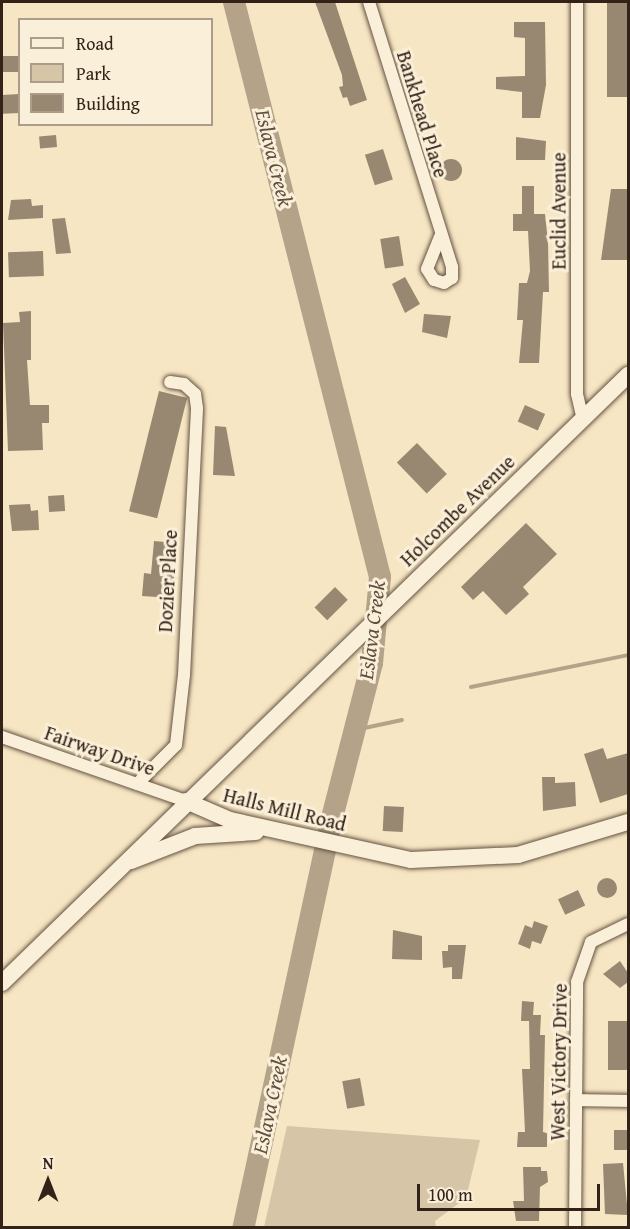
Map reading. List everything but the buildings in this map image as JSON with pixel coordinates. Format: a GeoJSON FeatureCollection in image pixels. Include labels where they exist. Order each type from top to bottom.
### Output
{"type":"FeatureCollection","features":[{"type":"Feature","properties":{"kind":"street","name":"Bankhead Place"},"geometry":{"type":"LineString","coordinates":[[369,2],[440,237]]}},
{"type":"Feature","properties":{"kind":"street","name":"Euclid Avenue"},"geometry":{"type":"LineString","coordinates":[[577,2],[577,394],[583,419]]}},
{"type":"Feature","properties":{"kind":"street","name":"Holcombe Avenue"},"geometry":{"type":"LineString","coordinates":[[186,801],[628,375]]}},
{"type":"Feature","properties":{"kind":"street","name":"Dozier Place"},"geometry":{"type":"LineString","coordinates":[[137,784],[176,745],[184,675],[197,408],[195,394],[184,384],[170,382]]}},
{"type":"Feature","properties":{"kind":"street","name":"Fairway Drive"},"geometry":{"type":"LineString","coordinates":[[2,737],[186,801]]}},
{"type":"Feature","properties":{"kind":"street","name":"Halls Mill Road"},"geometry":{"type":"LineString","coordinates":[[186,801],[230,820],[411,860],[465,861],[518,855],[628,822]]}},
{"type":"Feature","properties":{"kind":"street"},"geometry":{"type":"LineString","coordinates":[[2,983],[186,801]]}},
{"type":"Feature","properties":{"kind":"street"},"geometry":{"type":"LineString","coordinates":[[119,867],[195,836],[289,832]]}},
{"type":"Feature","properties":{"kind":"street","name":"West Victory Drive"},"geometry":{"type":"LineString","coordinates":[[575,1227],[580,964],[591,942],[628,924]]}},
{"type":"Feature","properties":{"kind":"street"},"geometry":{"type":"LineString","coordinates":[[576,1100],[628,1101]]}},
{"type":"Feature","properties":{"kind":"green space"},"geometry":{"type":"Polygon","coordinates":[[[287,1126],[480,1140],[466,1198],[435,1221],[436,1227],[264,1227],[287,1126]]]}},
{"type":"Feature","properties":{"kind":"waterway","name":"Eslava Creek"},"geometry":{"type":"LineString","coordinates":[[234,2],[380,577],[372,663],[332,818],[243,1228]]}},
{"type":"Feature","properties":{"kind":"waterway"},"geometry":{"type":"LineString","coordinates":[[471,687],[628,655]]}},
{"type":"Feature","properties":{"kind":"waterway"},"geometry":{"type":"LineString","coordinates":[[355,730],[402,720]]}}]}
